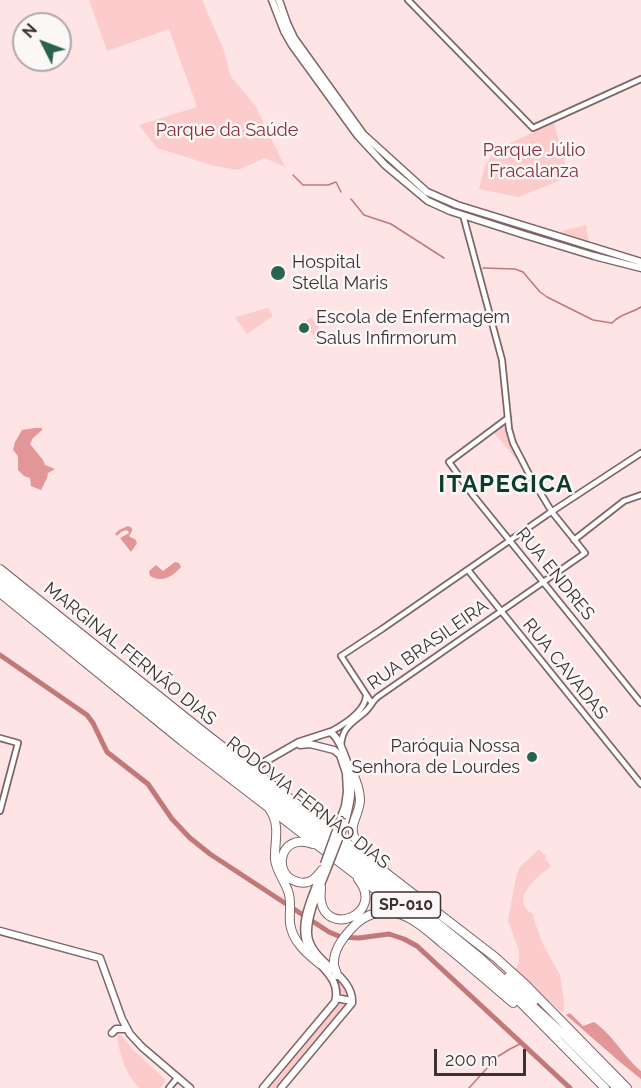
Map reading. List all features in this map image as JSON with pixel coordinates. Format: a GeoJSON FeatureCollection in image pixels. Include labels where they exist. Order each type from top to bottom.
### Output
{"type":"FeatureCollection","features":[{"type":"Feature","properties":{"kind":"highway","name":"MARGINAL FERNÃO DIAS"},"geometry":{"type":"LineString","coordinates":[[0,569],[244,764],[495,957],[525,984],[627,1088]]}},
{"type":"Feature","properties":{"kind":"highway","name":"RODOVIA FERNÃO DIAS"},"geometry":{"type":"LineString","coordinates":[[0,576],[199,738],[450,933],[501,977],[560,1037],[605,1088]]}},
{"type":"Feature","properties":{"kind":"highway","name":"RODOVIA FERNÃO DIAS"},"geometry":{"type":"LineString","coordinates":[[0,585],[205,749],[415,912],[617,1088]]}},
{"type":"Feature","properties":{"kind":"highway","name":"MARGINAL FERNÃO DIAS"},"geometry":{"type":"LineString","coordinates":[[0,593],[182,741],[416,921],[547,1033],[560,1037]]}},
{"type":"Feature","properties":{"kind":"highway"},"geometry":{"type":"LineString","coordinates":[[182,741],[205,749]]}},
{"type":"Feature","properties":{"kind":"highway"},"geometry":{"type":"LineString","coordinates":[[349,765],[360,796],[353,835],[404,886]]}},
{"type":"Feature","properties":{"kind":"highway"},"geometry":{"type":"LineString","coordinates":[[254,780],[290,800]]}},
{"type":"Feature","properties":{"kind":"highway"},"geometry":{"type":"LineString","coordinates":[[268,806],[276,823],[276,864],[290,898],[291,930],[306,952],[320,964]]}},
{"type":"Feature","properties":{"kind":"highway"},"geometry":{"type":"LineString","coordinates":[[320,847],[303,841],[291,844],[284,853],[282,864],[289,877],[301,883],[313,880],[325,867]]}},
{"type":"Feature","properties":{"kind":"highway"},"geometry":{"type":"LineString","coordinates":[[321,887],[322,907],[329,915],[338,920],[352,918],[363,908],[365,894],[362,884],[351,871]]}},
{"type":"Feature","properties":{"kind":"highway"},"geometry":{"type":"LineString","coordinates":[[337,975],[333,961],[336,951],[349,931],[364,918],[384,912],[394,912],[416,921]]}},
{"type":"Feature","properties":{"kind":"highway"},"geometry":{"type":"LineString","coordinates":[[471,939],[544,1010],[562,1030],[560,1037]]}},
{"type":"Feature","properties":{"kind":"main road"},"geometry":{"type":"LineString","coordinates":[[272,0],[281,25],[292,45],[358,136],[385,165],[421,196],[434,205],[525,236],[641,268]]}},
{"type":"Feature","properties":{"kind":"main road"},"geometry":{"type":"LineString","coordinates":[[279,0],[294,38],[352,121],[367,138],[424,190],[457,205],[641,262]]}},
{"type":"Feature","properties":{"kind":"main road"},"geometry":{"type":"LineString","coordinates":[[558,230],[560,238]]}},
{"type":"Feature","properties":{"kind":"main road"},"geometry":{"type":"LineString","coordinates":[[262,1088],[336,998],[334,982],[305,942],[304,932],[325,867],[351,801],[349,765],[335,736],[327,734],[322,742],[326,748]]}},
{"type":"Feature","properties":{"kind":"main road","name":"RUA BRASILEIRA"},"geometry":{"type":"LineString","coordinates":[[244,764],[255,766],[302,741],[327,734]]}},
{"type":"Feature","properties":{"kind":"main road"},"geometry":{"type":"LineString","coordinates":[[271,784],[262,773],[263,768],[301,744],[336,751],[340,755],[347,781],[346,802],[341,825]]}},
{"type":"Feature","properties":{"kind":"main road"},"geometry":{"type":"LineString","coordinates":[[310,911],[321,887],[325,867]]}},
{"type":"Feature","properties":{"kind":"main road"},"geometry":{"type":"LineString","coordinates":[[281,1088],[349,1008],[352,1001],[349,988],[311,945],[307,923]]}},
{"type":"Feature","properties":{"kind":"main road"},"geometry":{"type":"LineString","coordinates":[[0,931],[100,958],[122,1019],[128,1029],[140,1045],[190,1088]]}},
{"type":"Feature","properties":{"kind":"main road"},"geometry":{"type":"LineString","coordinates":[[336,998],[352,1001]]}},
{"type":"Feature","properties":{"kind":"main road"},"geometry":{"type":"LineString","coordinates":[[112,1033],[116,1029],[128,1029]]}},
{"type":"Feature","properties":{"kind":"main road"},"geometry":{"type":"LineString","coordinates":[[280,1067],[291,1076]]}},
{"type":"Feature","properties":{"kind":"street"},"geometry":{"type":"LineString","coordinates":[[408,0],[532,128],[641,79]]}},
{"type":"Feature","properties":{"kind":"street"},"geometry":{"type":"LineString","coordinates":[[463,215],[502,360],[508,418],[516,458],[574,540],[622,503],[641,495]]}},
{"type":"Feature","properties":{"kind":"street","name":"RUA ENDRES"},"geometry":{"type":"LineString","coordinates":[[508,418],[449,462],[472,494],[641,703]]}},
{"type":"Feature","properties":{"kind":"street"},"geometry":{"type":"LineString","coordinates":[[371,702],[341,656],[641,453]]}},
{"type":"Feature","properties":{"kind":"street","name":"RUA BRASILEIRA"},"geometry":{"type":"LineString","coordinates":[[341,746],[344,731],[371,702],[585,553],[574,540]]}},
{"type":"Feature","properties":{"kind":"street","name":"RUA CAVADAS"},"geometry":{"type":"LineString","coordinates":[[468,570],[641,784]]}},
{"type":"Feature","properties":{"kind":"street","name":"RUA BRASILEIRA"},"geometry":{"type":"LineString","coordinates":[[327,734],[362,708],[366,702],[366,696]]}},
{"type":"Feature","properties":{"kind":"street"},"geometry":{"type":"LineString","coordinates":[[365,711],[376,710]]}},
{"type":"Feature","properties":{"kind":"street"},"geometry":{"type":"LineString","coordinates":[[0,738],[18,743],[0,811]]}},
{"type":"Feature","properties":{"kind":"street"},"geometry":{"type":"LineString","coordinates":[[169,1088],[178,1077]]}},
{"type":"Feature","properties":{"kind":"green space","name":"Parque da Saúde"},"geometry":{"type":"Polygon","coordinates":[[[89,0],[202,0],[223,48],[231,77],[255,105],[285,167],[265,158],[238,170],[215,166],[157,148],[139,125],[197,107],[169,29],[107,51],[89,0]]]}},
{"type":"Feature","properties":{"kind":"green space","name":"Parque Júlio Fracalanza"},"geometry":{"type":"Polygon","coordinates":[[[554,123],[569,177],[518,197],[479,189],[485,166],[495,150],[554,123]]]}},
{"type":"Feature","properties":{"kind":"green space"},"geometry":{"type":"Polygon","coordinates":[[[586,225],[589,243],[559,234],[562,231],[586,225]]]}},
{"type":"Feature","properties":{"kind":"green space"},"geometry":{"type":"Polygon","coordinates":[[[268,308],[273,316],[247,334],[235,317],[268,308]]]}},
{"type":"Feature","properties":{"kind":"green space"},"geometry":{"type":"Polygon","coordinates":[[[311,317],[325,336],[317,341],[304,322],[311,317]]]}},
{"type":"Feature","properties":{"kind":"green space"},"geometry":{"type":"Polygon","coordinates":[[[504,425],[517,460],[494,433],[504,425]]]}},
{"type":"Feature","properties":{"kind":"green space"},"geometry":{"type":"Polygon","coordinates":[[[539,849],[547,856],[545,859],[551,866],[526,890],[523,902],[527,910],[533,914],[543,944],[560,975],[563,1013],[515,971],[519,962],[519,950],[508,921],[516,877],[520,867],[539,849]]]}},
{"type":"Feature","properties":{"kind":"green space"},"geometry":{"type":"Polygon","coordinates":[[[333,973],[347,992],[347,1006],[278,1088],[265,1088],[338,999],[338,986],[333,973]]]}},
{"type":"Feature","properties":{"kind":"green space"},"geometry":{"type":"Polygon","coordinates":[[[118,1034],[165,1079],[160,1088],[139,1088],[134,1082],[122,1057],[118,1034]]]}},
{"type":"Feature","properties":{"kind":"shaded area"},"geometry":{"type":"Polygon","coordinates":[[[42,428],[42,430],[30,444],[45,465],[55,469],[48,473],[41,490],[31,486],[30,478],[18,470],[18,456],[13,450],[22,430],[42,428]]]}},
{"type":"Feature","properties":{"kind":"shaded area"},"geometry":{"type":"Polygon","coordinates":[[[128,526],[132,528],[129,536],[137,543],[131,552],[120,538],[129,533],[128,531],[121,532],[117,536],[115,534],[128,526]]]}},
{"type":"Feature","properties":{"kind":"shaded area"},"geometry":{"type":"Polygon","coordinates":[[[175,562],[181,567],[174,574],[163,579],[150,576],[149,571],[156,565],[163,571],[175,562]]]}},
{"type":"Feature","properties":{"kind":"shaded area"},"geometry":{"type":"Polygon","coordinates":[[[570,1013],[583,1026],[594,1022],[601,1028],[641,1071],[641,1079],[566,1015],[570,1013]]]}},
{"type":"Feature","properties":{"kind":"waterway"},"geometry":{"type":"LineString","coordinates":[[293,175],[303,185],[328,185],[336,182],[341,192]]}},
{"type":"Feature","properties":{"kind":"waterway"},"geometry":{"type":"LineString","coordinates":[[351,199],[364,215],[391,224],[444,258]]}},
{"type":"Feature","properties":{"kind":"waterway"},"geometry":{"type":"LineString","coordinates":[[483,268],[515,269],[523,272],[547,297],[593,320],[612,323],[619,317],[641,307]]}},
{"type":"Feature","properties":{"kind":"waterway"},"geometry":{"type":"LineString","coordinates":[[0,655],[87,715],[107,752],[148,784],[172,819],[210,854],[329,932],[341,937],[359,938],[389,934],[417,946],[570,1088]]}},
{"type":"Feature","properties":{"kind":"waterway"},"geometry":{"type":"LineString","coordinates":[[469,1088],[497,1057],[522,1043]]}},
{"type":"Feature","properties":{"kind":"place","name":"Hospital Stella Maris"},"geometry":{"type":"Point","coordinates":[278,273]}},
{"type":"Feature","properties":{"kind":"place","name":"Escola de Enfermagem Salus Infirmorum"},"geometry":{"type":"Point","coordinates":[304,328]}},
{"type":"Feature","properties":{"kind":"place","name":"Paróquia Nossa Senhora de Lourdes"},"geometry":{"type":"Point","coordinates":[532,757]}},
{"type":"Feature","properties":{"kind":"district","name":"ITAPEGICA"},"geometry":{"type":"Point","coordinates":[506,485]}}]}
